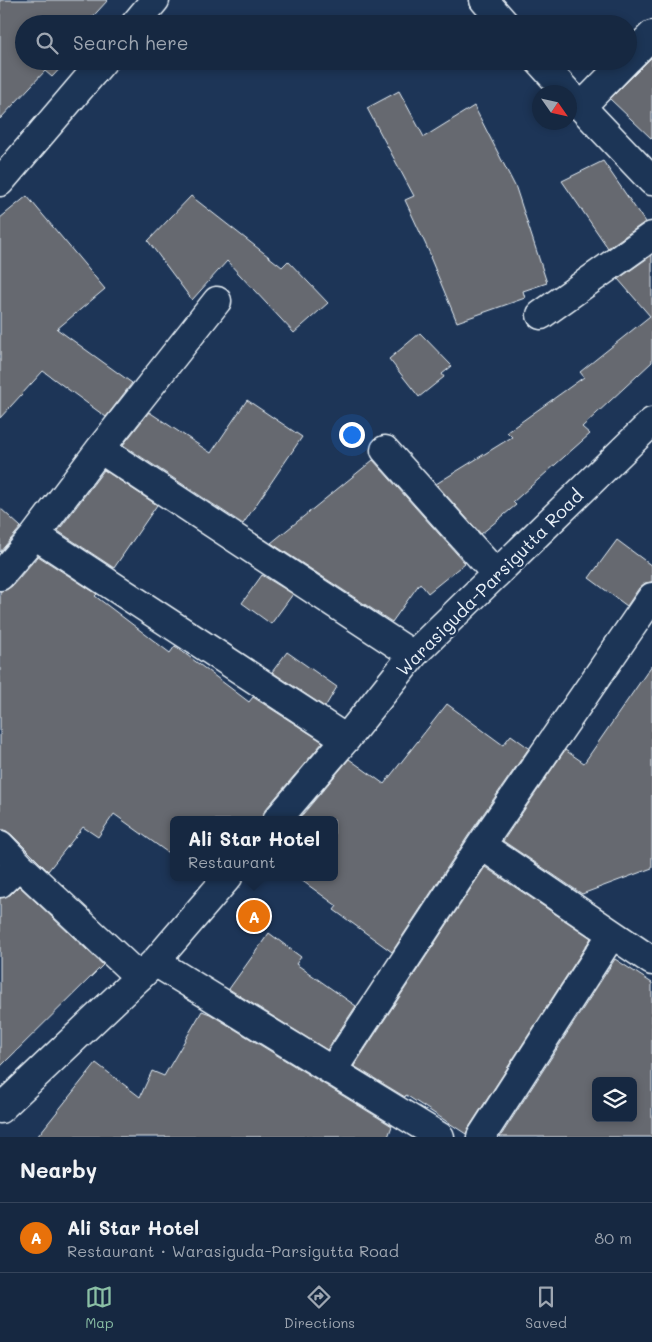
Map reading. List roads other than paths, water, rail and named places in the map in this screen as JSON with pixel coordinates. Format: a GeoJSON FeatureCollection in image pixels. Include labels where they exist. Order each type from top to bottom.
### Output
{"type":"FeatureCollection","features":[{"type":"Feature","properties":{"kind":"street"},"geometry":{"type":"LineString","coordinates":[[142,15],[155,0]]}},
{"type":"Feature","properties":{"kind":"street"},"geometry":{"type":"LineString","coordinates":[[484,0],[497,15]]}},
{"type":"Feature","properties":{"kind":"street"},"geometry":{"type":"LineString","coordinates":[[637,50],[652,35]]}},
{"type":"Feature","properties":{"kind":"street"},"geometry":{"type":"LineString","coordinates":[[0,182],[95,70]]}},
{"type":"Feature","properties":{"kind":"street"},"geometry":{"type":"LineString","coordinates":[[547,70],[561,85]]}},
{"type":"Feature","properties":{"kind":"street"},"geometry":{"type":"LineString","coordinates":[[577,95],[613,70]]}},
{"type":"Feature","properties":{"kind":"street"},"geometry":{"type":"LineString","coordinates":[[577,102],[652,181]]}},
{"type":"Feature","properties":{"kind":"street"},"geometry":{"type":"LineString","coordinates":[[541,315],[652,236]]}},
{"type":"Feature","properties":{"kind":"street"},"geometry":{"type":"LineString","coordinates":[[0,576],[35,535],[217,301]]}},
{"type":"Feature","properties":{"kind":"street","name":"Warasiguda-Parsigutta Road"},"geometry":{"type":"LineString","coordinates":[[280,816],[346,739],[413,655],[652,422]]}},
{"type":"Feature","properties":{"kind":"street"},"geometry":{"type":"LineString","coordinates":[[100,449],[413,655]]}},
{"type":"Feature","properties":{"kind":"street"},"geometry":{"type":"LineString","coordinates":[[385,450],[496,574]]}},
{"type":"Feature","properties":{"kind":"street"},"geometry":{"type":"LineString","coordinates":[[35,535],[346,739]]}},
{"type":"Feature","properties":{"kind":"street"},"geometry":{"type":"LineString","coordinates":[[332,1071],[481,846],[652,597]]}},
{"type":"Feature","properties":{"kind":"street"},"geometry":{"type":"LineString","coordinates":[[0,845],[10,874],[147,970],[332,1071],[440,1137]]}},
{"type":"Feature","properties":{"kind":"street"},"geometry":{"type":"LineString","coordinates":[[481,846],[652,961]]}},
{"type":"Feature","properties":{"kind":"street"},"geometry":{"type":"LineString","coordinates":[[0,1109],[147,970],[225,881]]}},
{"type":"Feature","properties":{"kind":"street"},"geometry":{"type":"LineString","coordinates":[[481,1137],[612,934]]}},
{"type":"Feature","properties":{"kind":"place","name":"Ali Star Hotel"},"geometry":{"type":"Point","coordinates":[254,916]}}]}
